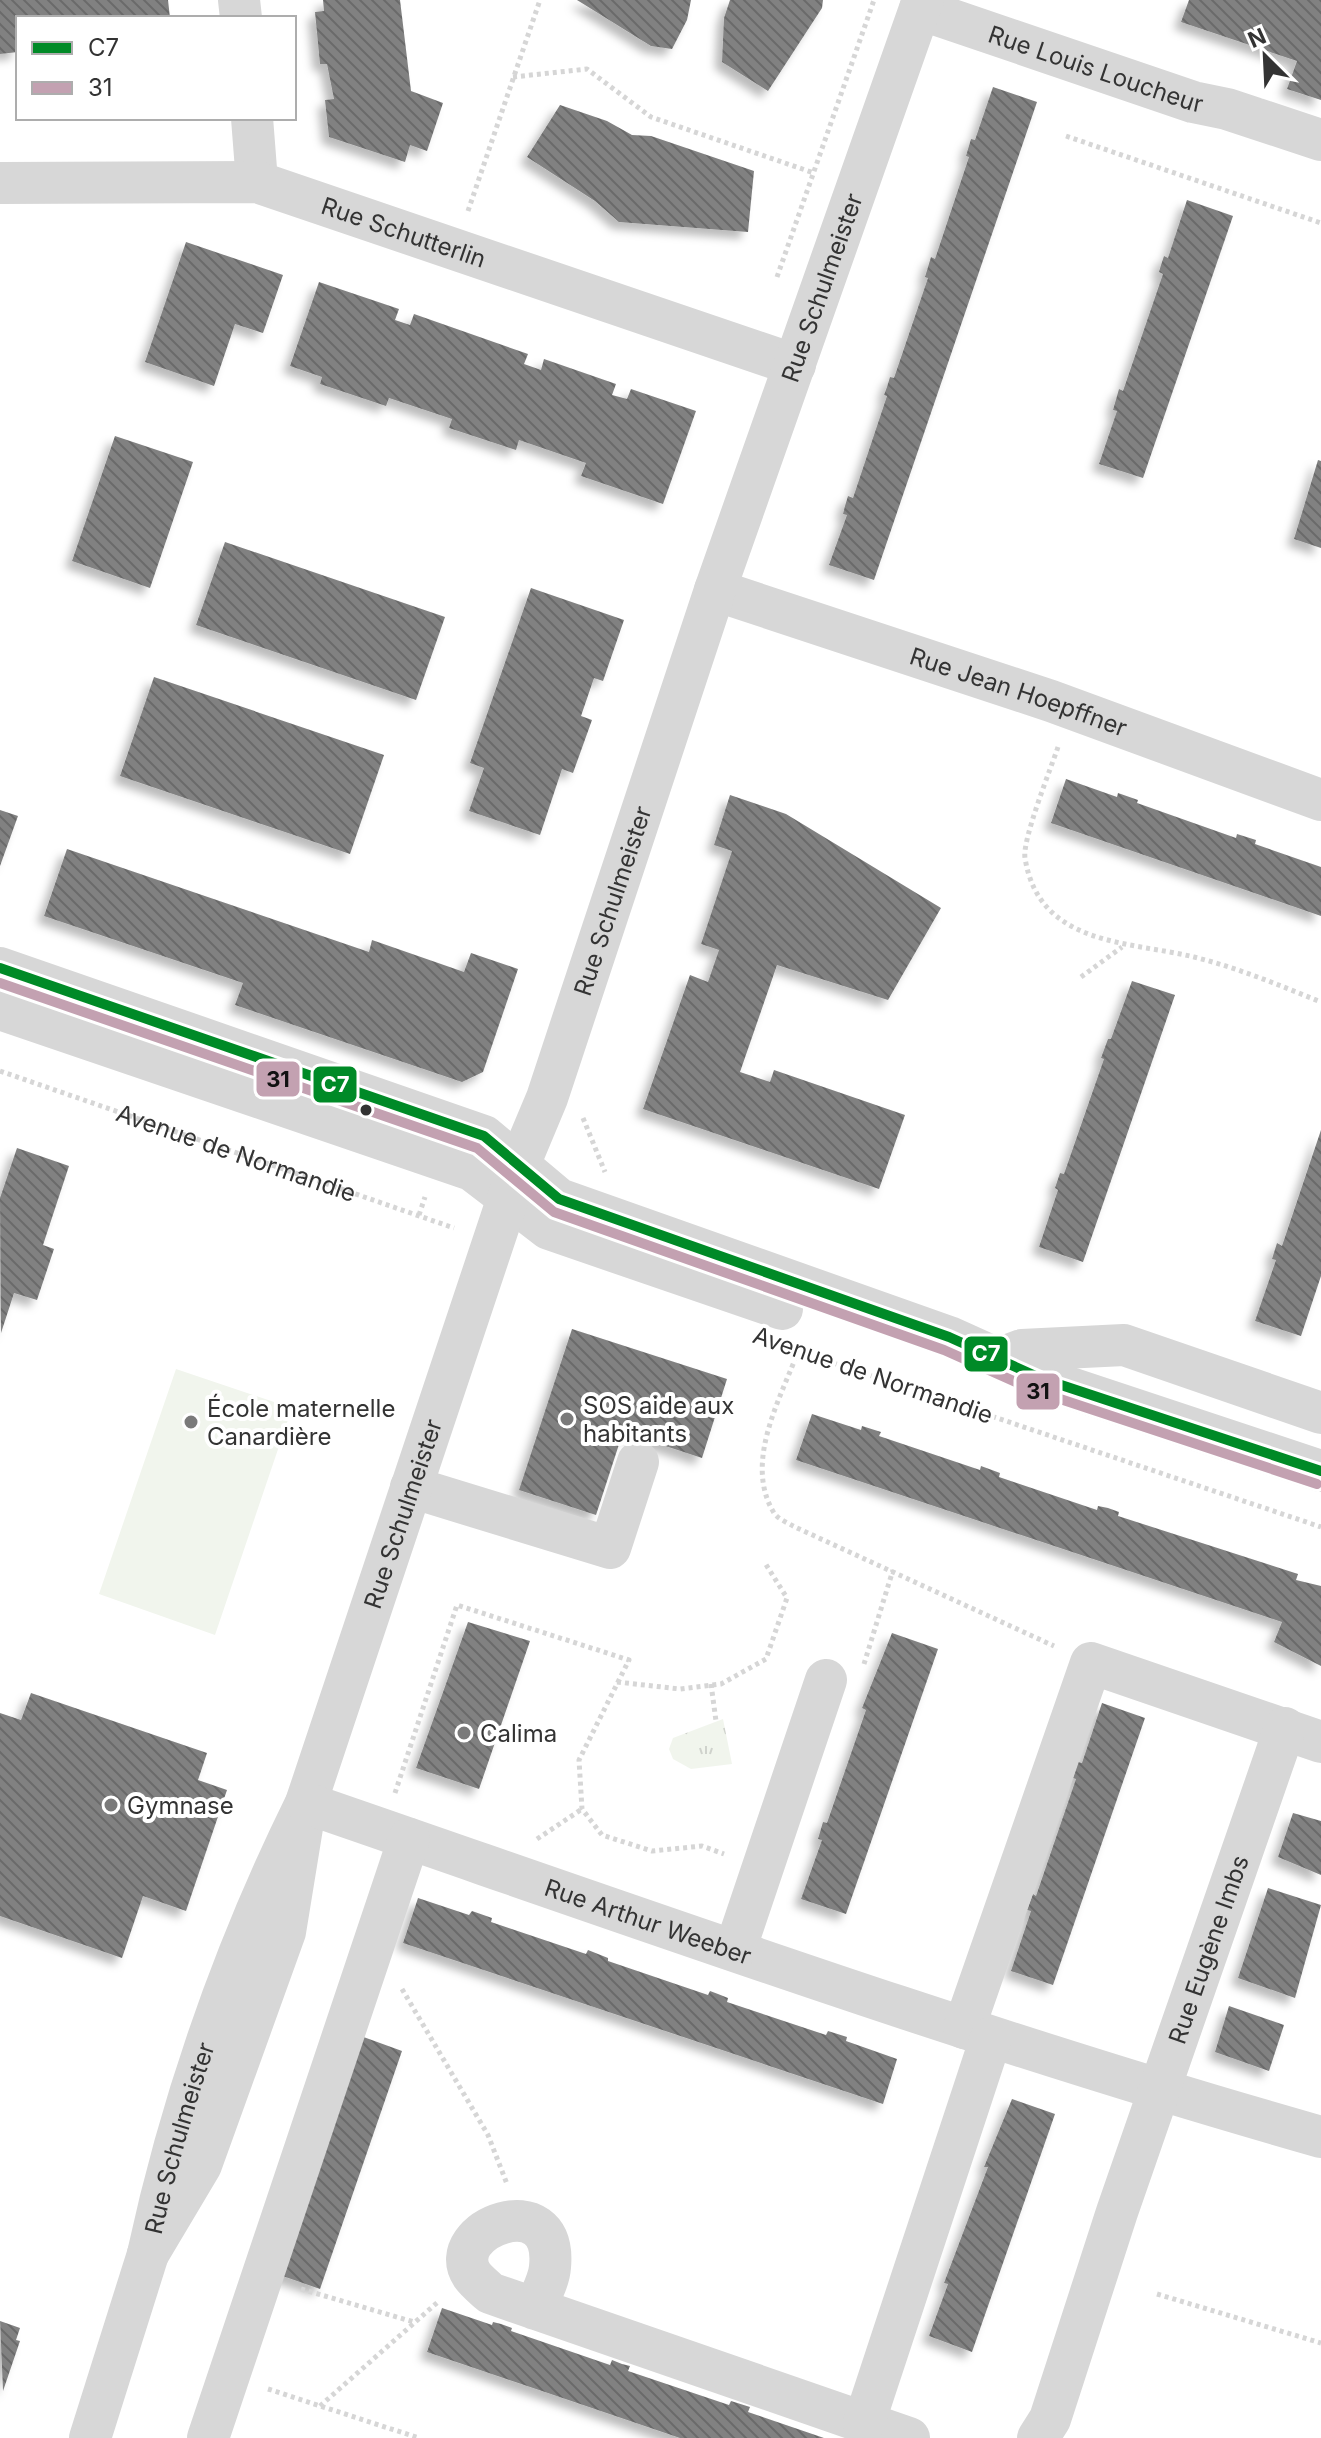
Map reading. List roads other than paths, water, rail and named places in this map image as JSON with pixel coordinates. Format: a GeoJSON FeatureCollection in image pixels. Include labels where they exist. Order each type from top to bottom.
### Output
{"type":"FeatureCollection","features":[{"type":"Feature","properties":{"kind":"street","name":"Rue Louis Loucheur"},"geometry":{"type":"LineString","coordinates":[[921,4],[1193,102],[1227,109],[1321,140]]}},
{"type":"Feature","properties":{"kind":"street","name":"Rue Schulmeister"},"geometry":{"type":"LineString","coordinates":[[90,2438],[148,2254],[168,2164],[229,1973],[265,1886],[306,1803],[513,1181],[547,1098],[715,590],[921,4]]}},
{"type":"Feature","properties":{"kind":"street"},"geometry":{"type":"LineString","coordinates":[[252,120],[257,182]]}},
{"type":"Feature","properties":{"kind":"street","name":"Rue Schutterlin"},"geometry":{"type":"LineString","coordinates":[[0,183],[257,182],[795,365]]}},
{"type":"Feature","properties":{"kind":"street","name":"Rue Jean Hoepffner"},"geometry":{"type":"LineString","coordinates":[[715,590],[1051,701],[1321,800]]}},
{"type":"Feature","properties":{"kind":"street","name":"Avenue de Normandie"},"geometry":{"type":"LineString","coordinates":[[0,968],[484,1136],[549,1229],[798,1338],[1321,1493]]}},
{"type":"Feature","properties":{"kind":"street","name":"Avenue de Normandie"},"geometry":{"type":"LineString","coordinates":[[0,1009],[472,1170],[513,1181],[949,1337],[1040,1378],[1321,1471]]}},
{"type":"Feature","properties":{"kind":"street"},"geometry":{"type":"LineString","coordinates":[[998,1359],[1022,1350],[1124,1345],[1321,1413]]}},
{"type":"Feature","properties":{"kind":"street"},"geometry":{"type":"LineString","coordinates":[[411,1487],[610,1548],[638,1462]]}},
{"type":"Feature","properties":{"kind":"street","name":"Rue Eugène Imbs"},"geometry":{"type":"LineString","coordinates":[[977,2033],[1091,1663],[1303,1735],[1159,2091],[1050,2419],[1038,2438]]}},
{"type":"Feature","properties":{"kind":"street"},"geometry":{"type":"LineString","coordinates":[[735,1950],[826,1680]]}},
{"type":"Feature","properties":{"kind":"street","name":"Rue Arthur Weeber"},"geometry":{"type":"LineString","coordinates":[[306,1803],[977,2033],[1159,2091],[1321,2137]]}},
{"type":"Feature","properties":{"kind":"street"},"geometry":{"type":"LineString","coordinates":[[208,2438],[409,1839]]}},
{"type":"Feature","properties":{"kind":"street"},"geometry":{"type":"LineString","coordinates":[[864,2423],[977,2033]]}},
{"type":"Feature","properties":{"kind":"street"},"geometry":{"type":"LineString","coordinates":[[535,2309],[551,2269],[549,2245],[534,2225],[514,2218],[493,2225],[478,2236],[468,2255],[471,2274],[490,2293],[535,2309],[864,2423],[909,2438]]}},
{"type":"Feature","properties":{"kind":"place","name":"SOS aide aux habitants"},"geometry":{"type":"Point","coordinates":[567,1419]}},
{"type":"Feature","properties":{"kind":"place","name":"École maternelle Canardière"},"geometry":{"type":"Point","coordinates":[191,1422]}},
{"type":"Feature","properties":{"kind":"place","name":"Calima"},"geometry":{"type":"Point","coordinates":[464,1733]}},
{"type":"Feature","properties":{"kind":"place","name":"Gymnase"},"geometry":{"type":"Point","coordinates":[111,1805]}}]}
